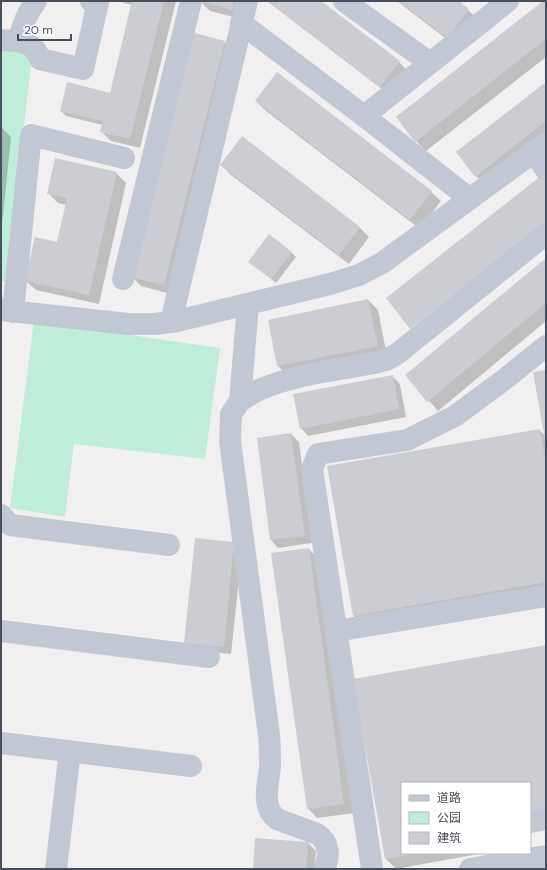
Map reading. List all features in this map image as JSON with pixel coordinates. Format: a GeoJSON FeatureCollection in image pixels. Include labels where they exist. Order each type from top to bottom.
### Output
{"type":"FeatureCollection","features":[{"type":"Feature","properties":{"kind":"street"},"geometry":{"type":"LineString","coordinates":[[36,1],[26,17],[22,28],[10,41],[32,46],[36,49],[40,59],[83,69],[98,2],[91,1]]}},
{"type":"Feature","properties":{"kind":"street"},"geometry":{"type":"LineString","coordinates":[[123,279],[191,1]]}},
{"type":"Feature","properties":{"kind":"street"},"geometry":{"type":"LineString","coordinates":[[170,322],[247,1]]}},
{"type":"Feature","properties":{"kind":"street"},"geometry":{"type":"LineString","coordinates":[[344,1],[430,63]]}},
{"type":"Feature","properties":{"kind":"street"},"geometry":{"type":"LineString","coordinates":[[364,116],[430,63],[500,3]]}},
{"type":"Feature","properties":{"kind":"street"},"geometry":{"type":"LineString","coordinates":[[241,23],[364,116],[470,199]]}},
{"type":"Feature","properties":{"kind":"street"},"geometry":{"type":"LineString","coordinates":[[124,158],[31,135],[7,311],[128,324],[155,324],[170,322],[330,284],[370,270],[540,147],[546,170]]}},
{"type":"Feature","properties":{"kind":"street"},"geometry":{"type":"LineString","coordinates":[[324,869],[327,863],[328,852],[323,838],[317,834],[277,819],[273,816],[266,799],[270,767],[269,735],[230,441],[231,414],[240,401],[257,390],[302,377],[375,363],[386,360],[397,354],[546,234]]}},
{"type":"Feature","properties":{"kind":"street"},"geometry":{"type":"LineString","coordinates":[[240,401],[248,304]]}},
{"type":"Feature","properties":{"kind":"street"},"geometry":{"type":"LineString","coordinates":[[372,869],[312,469],[318,454],[407,440],[455,416],[546,346]]}},
{"type":"Feature","properties":{"kind":"street"},"geometry":{"type":"LineString","coordinates":[[1,515],[10,525],[169,545]]}},
{"type":"Feature","properties":{"kind":"street"},"geometry":{"type":"LineString","coordinates":[[336,631],[546,596]]}},
{"type":"Feature","properties":{"kind":"street"},"geometry":{"type":"LineString","coordinates":[[1,631],[209,657]]}},
{"type":"Feature","properties":{"kind":"street"},"geometry":{"type":"LineString","coordinates":[[1,743],[192,766]]}},
{"type":"Feature","properties":{"kind":"street"},"geometry":{"type":"LineString","coordinates":[[56,869],[70,751]]}},
{"type":"Feature","properties":{"kind":"street"},"geometry":{"type":"LineString","coordinates":[[531,822],[546,819]]}},
{"type":"Feature","properties":{"kind":"street"},"geometry":{"type":"LineString","coordinates":[[470,869],[536,853]]}},
{"type":"Feature","properties":{"kind":"green space"},"geometry":{"type":"Polygon","coordinates":[[[1,51],[22,53],[31,60],[6,281],[1,281],[1,51]]]}},
{"type":"Feature","properties":{"kind":"green space"},"geometry":{"type":"Polygon","coordinates":[[[34,321],[220,348],[205,459],[74,444],[65,517],[10,508],[34,321]]]}},
{"type":"Feature","properties":{"kind":"building"},"geometry":{"type":"Polygon","coordinates":[[[132,1],[164,1],[130,139],[100,132],[103,121],[60,111],[67,82],[110,93],[132,1]]]}},
{"type":"Feature","properties":{"kind":"building"},"geometry":{"type":"Polygon","coordinates":[[[198,1],[234,1],[232,10],[198,1]]]}},
{"type":"Feature","properties":{"kind":"building"},"geometry":{"type":"Polygon","coordinates":[[[268,1],[321,1],[400,61],[380,87],[268,1]]]}},
{"type":"Feature","properties":{"kind":"building"},"geometry":{"type":"Polygon","coordinates":[[[399,1],[459,1],[469,9],[447,38],[399,1]]]}},
{"type":"Feature","properties":{"kind":"building"},"geometry":{"type":"Polygon","coordinates":[[[543,1],[546,1],[546,39],[415,142],[396,117],[543,1]]]}},
{"type":"Feature","properties":{"kind":"building"},"geometry":{"type":"Polygon","coordinates":[[[191,32],[225,41],[164,285],[130,277],[191,32]]]}},
{"type":"Feature","properties":{"kind":"building"},"geometry":{"type":"Polygon","coordinates":[[[277,72],[432,191],[410,220],[255,101],[277,72]]]}},
{"type":"Feature","properties":{"kind":"building"},"geometry":{"type":"Polygon","coordinates":[[[546,82],[546,121],[475,177],[456,152],[546,82]]]}},
{"type":"Feature","properties":{"kind":"building"},"geometry":{"type":"Polygon","coordinates":[[[242,136],[360,227],[339,255],[220,165],[242,136]]]}},
{"type":"Feature","properties":{"kind":"building"},"geometry":{"type":"Polygon","coordinates":[[[55,158],[117,172],[89,295],[25,281],[35,237],[57,242],[67,198],[47,194],[55,158]]]}},
{"type":"Feature","properties":{"kind":"building"},"geometry":{"type":"Polygon","coordinates":[[[542,175],[546,181],[546,222],[410,329],[386,298],[542,175]]]}},
{"type":"Feature","properties":{"kind":"building"},"geometry":{"type":"Polygon","coordinates":[[[269,234],[292,252],[271,279],[248,262],[269,234]]]}},
{"type":"Feature","properties":{"kind":"building"},"geometry":{"type":"Polygon","coordinates":[[[546,258],[546,303],[427,402],[405,375],[546,258]]]}},
{"type":"Feature","properties":{"kind":"building"},"geometry":{"type":"Polygon","coordinates":[[[368,299],[378,346],[277,366],[268,320],[368,299]]]}},
{"type":"Feature","properties":{"kind":"building"},"geometry":{"type":"Polygon","coordinates":[[[546,370],[546,440],[545,440],[533,372],[546,370]]]}},
{"type":"Feature","properties":{"kind":"building"},"geometry":{"type":"Polygon","coordinates":[[[393,375],[399,409],[300,429],[293,394],[393,375]]]}},
{"type":"Feature","properties":{"kind":"building"},"geometry":{"type":"Polygon","coordinates":[[[540,429],[546,466],[546,582],[353,616],[327,466],[540,429]]]}},
{"type":"Feature","properties":{"kind":"building"},"geometry":{"type":"Polygon","coordinates":[[[291,433],[305,536],[270,540],[257,438],[291,433]]]}},
{"type":"Feature","properties":{"kind":"building"},"geometry":{"type":"Polygon","coordinates":[[[195,538],[234,542],[224,647],[184,643],[195,538]]]}},
{"type":"Feature","properties":{"kind":"building"},"geometry":{"type":"Polygon","coordinates":[[[309,548],[344,804],[307,809],[271,553],[309,548]]]}},
{"type":"Feature","properties":{"kind":"building"},"geometry":{"type":"Polygon","coordinates":[[[546,645],[546,809],[531,812],[531,782],[401,782],[401,854],[415,854],[385,859],[353,679],[546,645]]]}},
{"type":"Feature","properties":{"kind":"building"},"geometry":{"type":"Polygon","coordinates":[[[255,838],[308,842],[306,869],[253,869],[255,838]]]}}]}
